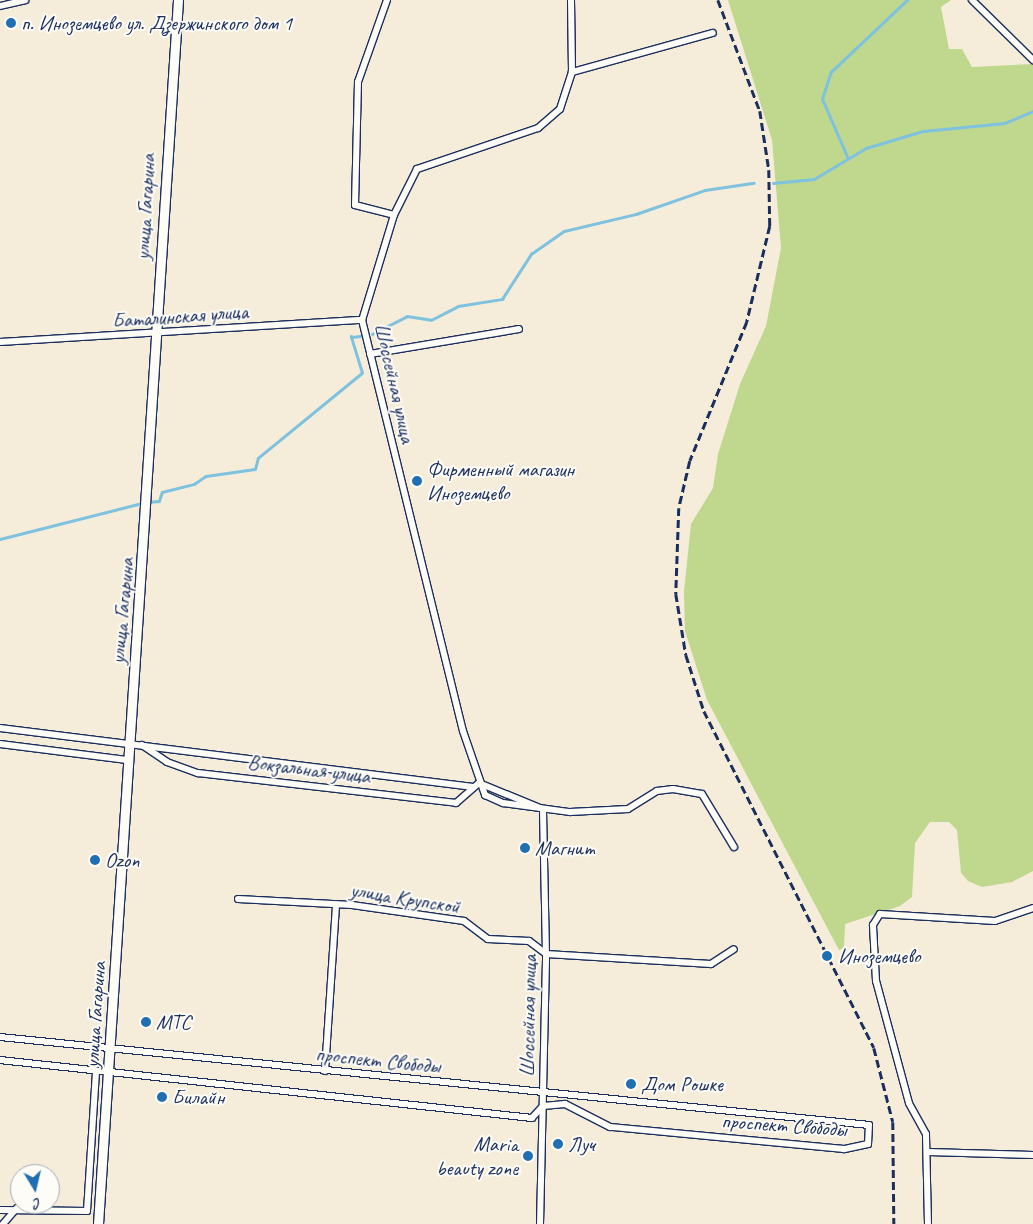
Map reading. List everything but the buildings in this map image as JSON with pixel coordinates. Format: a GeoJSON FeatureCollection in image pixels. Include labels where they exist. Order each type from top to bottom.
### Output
{"type":"FeatureCollection","features":[{"type":"Feature","properties":{"kind":"main road","name":"улица Гагарина"},"geometry":{"type":"LineString","coordinates":[[98,1224],[128,745],[148,490],[155,336],[178,0]]}},
{"type":"Feature","properties":{"kind":"street"},"geometry":{"type":"LineString","coordinates":[[0,6],[25,0]]}},
{"type":"Feature","properties":{"kind":"street"},"geometry":{"type":"LineString","coordinates":[[387,0],[358,82],[355,205],[394,215]]}},
{"type":"Feature","properties":{"kind":"street","name":"Шоссейная улица"},"geometry":{"type":"LineString","coordinates":[[479,783],[362,320],[394,215],[417,169],[538,128],[560,109],[572,72],[571,0]]}},
{"type":"Feature","properties":{"kind":"street"},"geometry":{"type":"LineString","coordinates":[[972,0],[1033,60]]}},
{"type":"Feature","properties":{"kind":"street"},"geometry":{"type":"LineString","coordinates":[[572,72],[713,33]]}},
{"type":"Feature","properties":{"kind":"street","name":"Баталинская улица"},"geometry":{"type":"LineString","coordinates":[[0,342],[155,336],[362,320]]}},
{"type":"Feature","properties":{"kind":"street"},"geometry":{"type":"LineString","coordinates":[[370,354],[519,329]]}},
{"type":"Feature","properties":{"kind":"street","name":"Вокзальная улица"},"geometry":{"type":"LineString","coordinates":[[0,728],[471,787]]}},
{"type":"Feature","properties":{"kind":"street"},"geometry":{"type":"LineString","coordinates":[[0,744],[127,760]]}},
{"type":"Feature","properties":{"kind":"street","name":"Вокзальная улица"},"geometry":{"type":"LineString","coordinates":[[142,745],[167,762],[198,773],[456,803],[471,787],[479,783]]}},
{"type":"Feature","properties":{"kind":"street"},"geometry":{"type":"LineString","coordinates":[[479,783],[492,800],[543,810],[628,809],[656,791],[702,794],[734,847]]}},
{"type":"Feature","properties":{"kind":"street"},"geometry":{"type":"LineString","coordinates":[[479,783],[543,810]]}},
{"type":"Feature","properties":{"kind":"street","name":"Шоссейная улица"},"geometry":{"type":"LineString","coordinates":[[540,1224],[546,954],[543,810]]}},
{"type":"Feature","properties":{"kind":"street","name":"улица Крупской"},"geometry":{"type":"LineString","coordinates":[[238,899],[336,904],[464,921],[488,939],[529,941],[546,954],[711,964],[734,950]]}},
{"type":"Feature","properties":{"kind":"street"},"geometry":{"type":"LineString","coordinates":[[325,1071],[336,904]]}},
{"type":"Feature","properties":{"kind":"street"},"geometry":{"type":"LineString","coordinates":[[928,1224],[928,1152],[926,1134],[909,1103],[876,981],[872,949],[873,925],[880,914],[995,921],[1033,908]]}},
{"type":"Feature","properties":{"kind":"street","name":"проспект Свободы"},"geometry":{"type":"LineString","coordinates":[[0,1037],[869,1125],[868,1144],[844,1149],[610,1127],[564,1104],[543,1106],[532,1118],[0,1060]]}},
{"type":"Feature","properties":{"kind":"street"},"geometry":{"type":"LineString","coordinates":[[60,1210],[87,1211],[96,1070]]}},
{"type":"Feature","properties":{"kind":"street"},"geometry":{"type":"LineString","coordinates":[[928,1152],[1033,1155]]}},
{"type":"Feature","properties":{"kind":"street"},"geometry":{"type":"LineString","coordinates":[[3,1224],[12,1214]]}},
{"type":"Feature","properties":{"kind":"green space"},"geometry":{"type":"Polygon","coordinates":[[[728,0],[951,0],[941,7],[949,49],[962,49],[972,67],[1033,64],[1033,871],[1012,882],[982,887],[968,881],[961,873],[957,830],[949,822],[930,822],[915,843],[912,897],[900,906],[845,924],[844,948],[839,950],[707,700],[685,631],[684,591],[691,524],[713,488],[718,454],[740,384],[766,326],[781,248],[772,140],[728,0]]]}},
{"type":"Feature","properties":{"kind":"waterway"},"geometry":{"type":"LineString","coordinates":[[848,159],[822,99],[831,72],[907,0]]}},
{"type":"Feature","properties":{"kind":"waterway"},"geometry":{"type":"LineString","coordinates":[[773,183],[814,179],[866,148],[923,131],[1005,123],[1033,111]]}},
{"type":"Feature","properties":{"kind":"waterway"},"geometry":{"type":"LineString","coordinates":[[372,334],[407,316],[431,320],[458,306],[502,299],[531,254],[564,231],[636,214],[705,190],[753,183]]}},
{"type":"Feature","properties":{"kind":"waterway"},"geometry":{"type":"LineString","coordinates":[[147,502],[159,501],[162,492],[194,484],[206,476],[255,469],[258,458],[362,373],[351,337],[360,336]]}},
{"type":"Feature","properties":{"kind":"waterway"},"geometry":{"type":"LineString","coordinates":[[0,539],[142,503]]}},
{"type":"Feature","properties":{"kind":"railway"},"geometry":{"type":"LineString","coordinates":[[718,0],[760,111],[769,170],[770,226],[747,322],[690,461],[679,508],[676,594],[686,655],[704,711],[874,1048],[893,1122],[894,1224]]}},
{"type":"Feature","properties":{"kind":"place","name":"п. Иноземцево ул. Дзержинского дом 1"},"geometry":{"type":"Point","coordinates":[11,23]}},
{"type":"Feature","properties":{"kind":"place","name":"Фирменный магазин Иноземцево"},"geometry":{"type":"Point","coordinates":[417,481]}},
{"type":"Feature","properties":{"kind":"place","name":"Магнит"},"geometry":{"type":"Point","coordinates":[525,848]}},
{"type":"Feature","properties":{"kind":"place","name":"Ozon"},"geometry":{"type":"Point","coordinates":[95,860]}},
{"type":"Feature","properties":{"kind":"place","name":"Иноземцево"},"geometry":{"type":"Point","coordinates":[827,956]}},
{"type":"Feature","properties":{"kind":"place","name":"МТС"},"geometry":{"type":"Point","coordinates":[146,1022]}},
{"type":"Feature","properties":{"kind":"place","name":"Дом Рошке"},"geometry":{"type":"Point","coordinates":[631,1084]}},
{"type":"Feature","properties":{"kind":"place","name":"Билайн"},"geometry":{"type":"Point","coordinates":[162,1097]}},
{"type":"Feature","properties":{"kind":"place","name":"Луч"},"geometry":{"type":"Point","coordinates":[558,1144]}},
{"type":"Feature","properties":{"kind":"place","name":"Maria beauty zone"},"geometry":{"type":"Point","coordinates":[528,1156]}}]}
